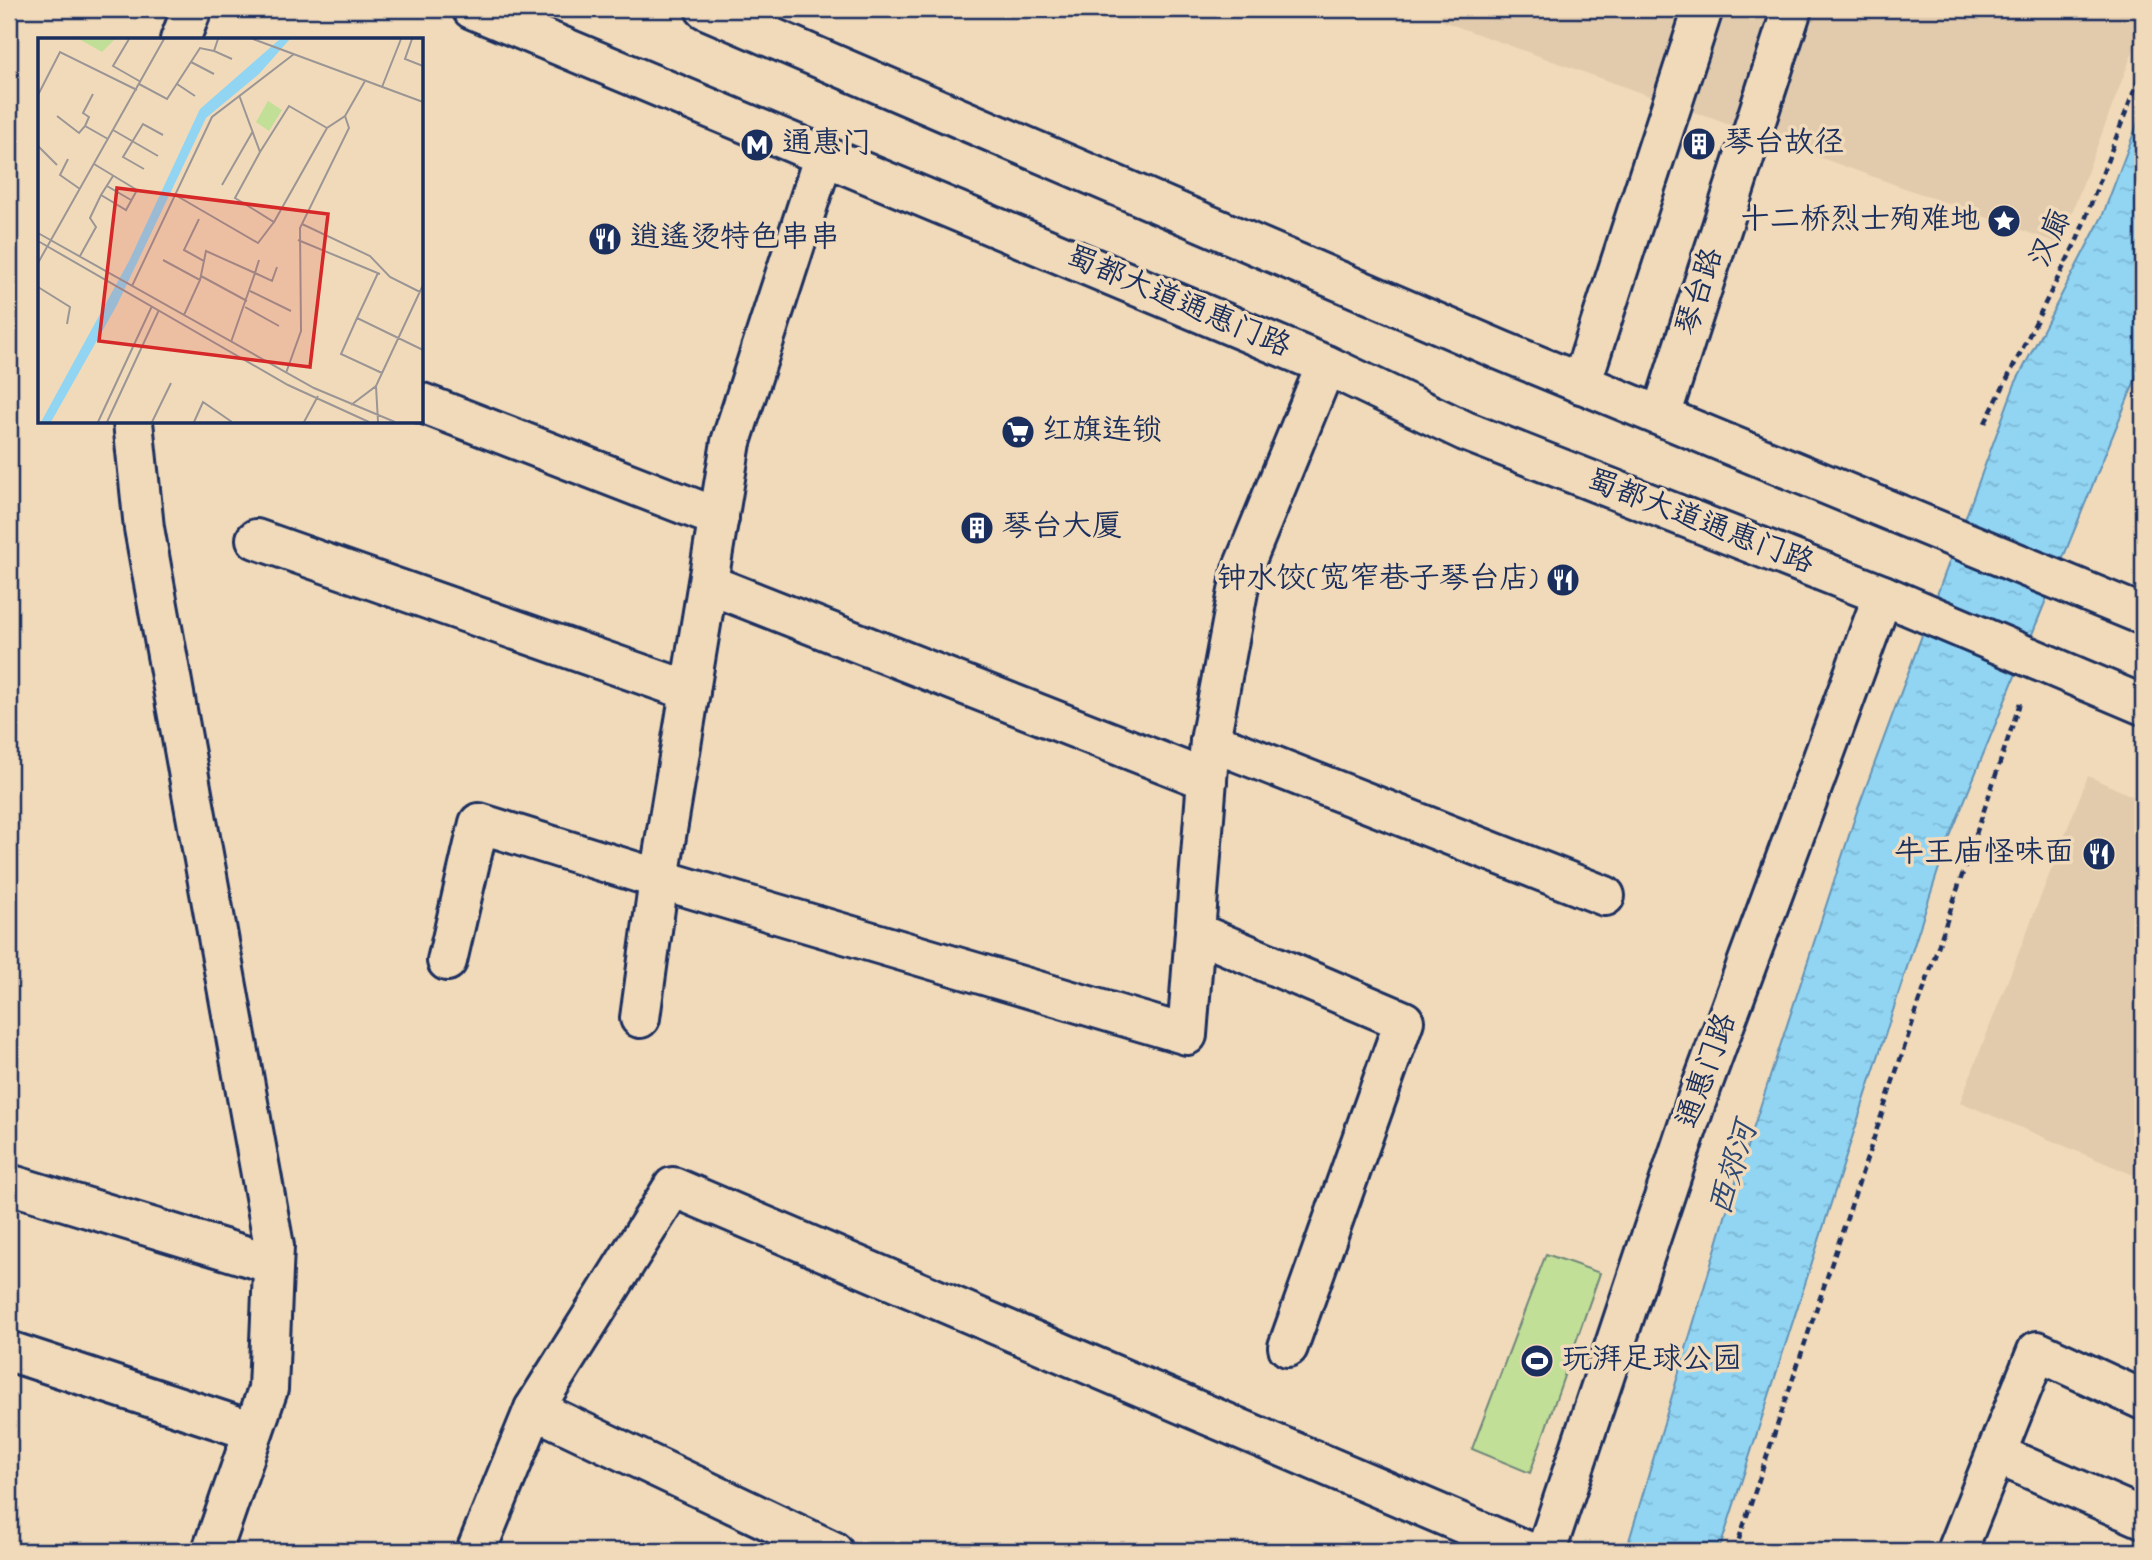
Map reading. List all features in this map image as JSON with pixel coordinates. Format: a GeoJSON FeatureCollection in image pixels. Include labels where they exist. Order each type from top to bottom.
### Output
{"type":"FeatureCollection","features":[{"type":"Feature","properties":{"kind":"main road"},"geometry":{"type":"LineString","coordinates":[[181,38],[192,9]]}},
{"type":"Feature","properties":{"kind":"main road","name":"蜀都大道通惠门路"},"geometry":{"type":"LineString","coordinates":[[472,9],[1326,365],[1465,431],[1884,595],[2143,705]]}},
{"type":"Feature","properties":{"kind":"main road"},"geometry":{"type":"LineString","coordinates":[[705,9],[1581,384],[2143,615]]}},
{"type":"Feature","properties":{"kind":"main road"},"geometry":{"type":"LineString","coordinates":[[1581,384],[1703,9]]}},
{"type":"Feature","properties":{"kind":"main road","name":"琴台路"},"geometry":{"type":"LineString","coordinates":[[1661,416],[1792,9]]}},
{"type":"Feature","properties":{"kind":"main road"},"geometry":{"type":"LineString","coordinates":[[640,1018],[659,879],[731,442],[824,155]]}},
{"type":"Feature","properties":{"kind":"main road"},"geometry":{"type":"LineString","coordinates":[[447,961],[479,823],[1187,1035],[1210,741],[1242,570],[1326,365]]}},
{"type":"Feature","properties":{"kind":"main road"},"geometry":{"type":"LineString","coordinates":[[424,404],[719,518]]}},
{"type":"Feature","properties":{"kind":"main road"},"geometry":{"type":"LineString","coordinates":[[133,424],[144,528],[274,1245],[268,1389],[212,1551]]}},
{"type":"Feature","properties":{"kind":"main road"},"geometry":{"type":"LineString","coordinates":[[256,539],[690,691]]}},
{"type":"Feature","properties":{"kind":"main road"},"geometry":{"type":"LineString","coordinates":[[708,584],[1207,780]]}},
{"type":"Feature","properties":{"kind":"main road","name":"通惠门路"},"geometry":{"type":"LineString","coordinates":[[1546,1551],[1696,1102],[1884,595]]}},
{"type":"Feature","properties":{"kind":"main road"},"geometry":{"type":"LineString","coordinates":[[1210,741],[1605,896]]}},
{"type":"Feature","properties":{"kind":"main road"},"geometry":{"type":"LineString","coordinates":[[1195,932],[1404,1021],[1288,1347]]}},
{"type":"Feature","properties":{"kind":"main road"},"geometry":{"type":"LineString","coordinates":[[9,1184],[273,1264]]}},
{"type":"Feature","properties":{"kind":"main road"},"geometry":{"type":"LineString","coordinates":[[476,1551],[534,1409],[673,1187],[1527,1551]]}},
{"type":"Feature","properties":{"kind":"main road"},"geometry":{"type":"LineString","coordinates":[[9,1351],[253,1431]]}},
{"type":"Feature","properties":{"kind":"main road"},"geometry":{"type":"LineString","coordinates":[[1957,1551],[2037,1352],[2143,1400]]}},
{"type":"Feature","properties":{"kind":"main road"},"geometry":{"type":"LineString","coordinates":[[534,1409],[833,1551]]}},
{"type":"Feature","properties":{"kind":"main road"},"geometry":{"type":"LineString","coordinates":[[1996,1454],[2143,1518]]}},
{"type":"Feature","properties":{"kind":"path","name":"汉廊"},"geometry":{"type":"LineString","coordinates":[[1985,423],[2078,238],[2143,67]]}},
{"type":"Feature","properties":{"kind":"path"},"geometry":{"type":"LineString","coordinates":[[1735,1551],[2035,660]]}},
{"type":"Feature","properties":{"kind":"shaded area"},"geometry":{"type":"Polygon","coordinates":[[[1442,9],[2143,9],[2143,25],[2060,244],[1439,20],[1442,9]]]}},
{"type":"Feature","properties":{"kind":"shaded area"},"geometry":{"type":"Polygon","coordinates":[[[2088,776],[2143,801],[2143,1179],[1960,1102],[2088,776]]]}},
{"type":"Feature","properties":{"kind":"green space","name":"玩湃足球公园"},"geometry":{"type":"Polygon","coordinates":[[[1546,1254],[1600,1273],[1530,1473],[1472,1449],[1546,1254]]]}},
{"type":"Feature","properties":{"kind":"water"},"geometry":{"type":"Polygon","coordinates":[[[2143,109],[2143,361],[1946,846],[1719,1551],[1626,1551],[1733,1190],[1857,811],[2015,384],[2102,217],[2143,109]]]}},
{"type":"Feature","properties":{"kind":"place","name":"琴台故径"},"geometry":{"type":"Point","coordinates":[1699,144]}},
{"type":"Feature","properties":{"kind":"place","name":"通惠门"},"geometry":{"type":"Point","coordinates":[757,145]}},
{"type":"Feature","properties":{"kind":"place","name":"十二桥烈士殉难地"},"geometry":{"type":"Point","coordinates":[2004,221]}},
{"type":"Feature","properties":{"kind":"place","name":"逍遥烫特色串串"},"geometry":{"type":"Point","coordinates":[605,239]}},
{"type":"Feature","properties":{"kind":"place","name":"红旗连锁"},"geometry":{"type":"Point","coordinates":[1018,432]}},
{"type":"Feature","properties":{"kind":"place","name":"琴台大厦"},"geometry":{"type":"Point","coordinates":[977,528]}},
{"type":"Feature","properties":{"kind":"place","name":"钟水饺(宽窄巷子琴台店)"},"geometry":{"type":"Point","coordinates":[1563,580]}},
{"type":"Feature","properties":{"kind":"place","name":"牛王庙怪味面"},"geometry":{"type":"Point","coordinates":[2099,854]}},
{"type":"Feature","properties":{"kind":"place","name":"玩湃足球公园"},"geometry":{"type":"Point","coordinates":[1537,1361]}},
{"type":"Feature","properties":{"kind":"water label","name":"西郊河"},"geometry":{"type":"Point","coordinates":[1735,1169]}}]}
